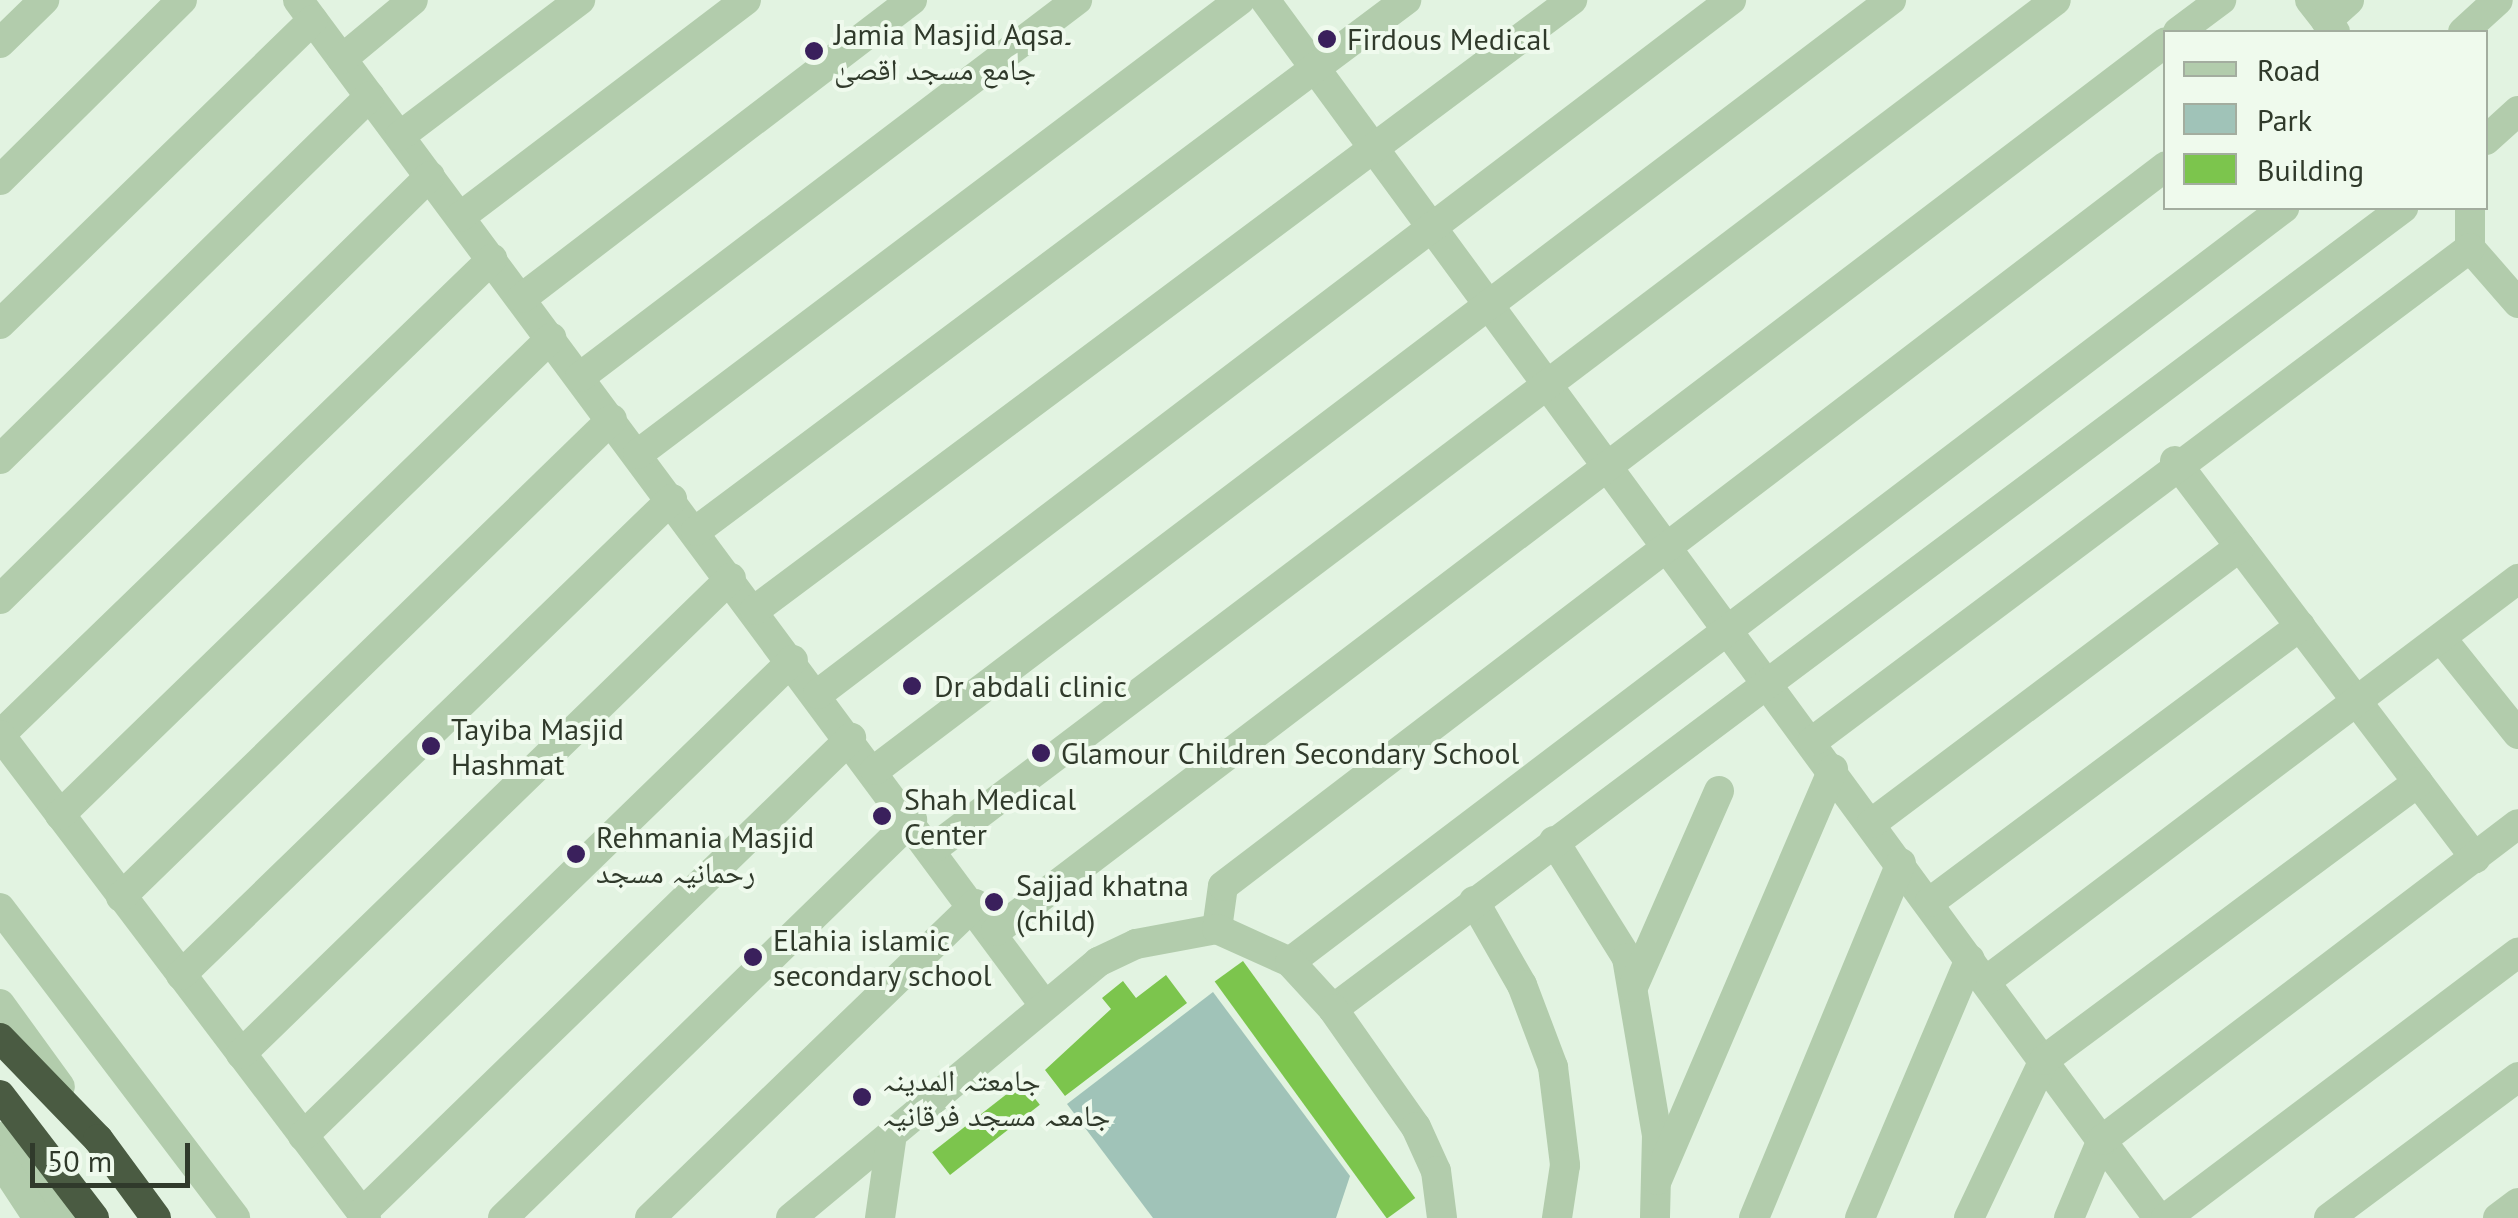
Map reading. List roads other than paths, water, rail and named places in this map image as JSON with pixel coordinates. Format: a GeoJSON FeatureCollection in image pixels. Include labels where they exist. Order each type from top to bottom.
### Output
{"type":"FeatureCollection","features":[{"type":"Feature","properties":{"kind":"highway"},"geometry":{"type":"LineString","coordinates":[[0,1038],[98,1139],[156,1218]]}},
{"type":"Feature","properties":{"kind":"highway"},"geometry":{"type":"LineString","coordinates":[[0,1095],[94,1218]]}},
{"type":"Feature","properties":{"kind":"street"},"geometry":{"type":"LineString","coordinates":[[0,43],[44,0]]}},
{"type":"Feature","properties":{"kind":"street"},"geometry":{"type":"LineString","coordinates":[[0,180],[182,0]]}},
{"type":"Feature","properties":{"kind":"street"},"geometry":{"type":"LineString","coordinates":[[342,59],[413,0]]}},
{"type":"Feature","properties":{"kind":"street"},"geometry":{"type":"LineString","coordinates":[[400,136],[580,0]]}},
{"type":"Feature","properties":{"kind":"street"},"geometry":{"type":"LineString","coordinates":[[460,217],[746,0]]}},
{"type":"Feature","properties":{"kind":"street"},"geometry":{"type":"LineString","coordinates":[[522,298],[912,0]]}},
{"type":"Feature","properties":{"kind":"street"},"geometry":{"type":"LineString","coordinates":[[580,378],[1077,0]]}},
{"type":"Feature","properties":{"kind":"street"},"geometry":{"type":"LineString","coordinates":[[638,454],[1240,0]]}},
{"type":"Feature","properties":{"kind":"street"},"geometry":{"type":"LineString","coordinates":[[1265,0],[1729,626],[2158,1218]]}},
{"type":"Feature","properties":{"kind":"street"},"geometry":{"type":"LineString","coordinates":[[696,531],[1406,0]]}},
{"type":"Feature","properties":{"kind":"street"},"geometry":{"type":"LineString","coordinates":[[756,610],[1572,0]]}},
{"type":"Feature","properties":{"kind":"street"},"geometry":{"type":"LineString","coordinates":[[818,694],[1731,0]]}},
{"type":"Feature","properties":{"kind":"street"},"geometry":{"type":"LineString","coordinates":[[876,770],[1891,0]]}},
{"type":"Feature","properties":{"kind":"street"},"geometry":{"type":"LineString","coordinates":[[934,848],[1551,386],[2056,0]]}},
{"type":"Feature","properties":{"kind":"street"},"geometry":{"type":"LineString","coordinates":[[2181,30],[2221,0]]}},
{"type":"Feature","properties":{"kind":"street"},"geometry":{"type":"LineString","coordinates":[[2324,18],[2349,0]]}},
{"type":"Feature","properties":{"kind":"street"},"geometry":{"type":"LineString","coordinates":[[2465,30],[2498,0]]}},
{"type":"Feature","properties":{"kind":"street"},"geometry":{"type":"LineString","coordinates":[[0,324],[306,10],[996,931],[1042,1002]]}},
{"type":"Feature","properties":{"kind":"street"},"geometry":{"type":"LineString","coordinates":[[996,931],[2163,44]]}},
{"type":"Feature","properties":{"kind":"street"},"geometry":{"type":"LineString","coordinates":[[0,460],[370,96]]}},
{"type":"Feature","properties":{"kind":"street"},"geometry":{"type":"LineString","coordinates":[[2488,138],[2518,110]]}},
{"type":"Feature","properties":{"kind":"street"},"geometry":{"type":"LineString","coordinates":[[1217,929],[1223,886],[2163,168]]}},
{"type":"Feature","properties":{"kind":"street"},"geometry":{"type":"LineString","coordinates":[[0,599],[430,176]]}},
{"type":"Feature","properties":{"kind":"street"},"geometry":{"type":"LineString","coordinates":[[1290,962],[2281,210]]}},
{"type":"Feature","properties":{"kind":"street"},"geometry":{"type":"LineString","coordinates":[[1334,1009],[2401,210]]}},
{"type":"Feature","properties":{"kind":"street"},"geometry":{"type":"LineString","coordinates":[[2470,210],[2470,248],[2518,303]]}},
{"type":"Feature","properties":{"kind":"street"},"geometry":{"type":"LineString","coordinates":[[1813,741],[2175,461],[2470,248]]}},
{"type":"Feature","properties":{"kind":"street"},"geometry":{"type":"LineString","coordinates":[[492,259],[0,735],[364,1215],[851,738]]}},
{"type":"Feature","properties":{"kind":"street"},"geometry":{"type":"LineString","coordinates":[[60,815],[551,338]]}},
{"type":"Feature","properties":{"kind":"street"},"geometry":{"type":"LineString","coordinates":[[122,897],[612,419]]}},
{"type":"Feature","properties":{"kind":"street"},"geometry":{"type":"LineString","coordinates":[[2175,461],[2475,858]]}},
{"type":"Feature","properties":{"kind":"street"},"geometry":{"type":"LineString","coordinates":[[181,974],[672,499]]}},
{"type":"Feature","properties":{"kind":"street"},"geometry":{"type":"LineString","coordinates":[[1872,823],[2240,547]]}},
{"type":"Feature","properties":{"kind":"street"},"geometry":{"type":"LineString","coordinates":[[241,1054],[731,578]]}},
{"type":"Feature","properties":{"kind":"street"},"geometry":{"type":"LineString","coordinates":[[1860,1218],[1978,970],[2358,702],[2518,579]]}},
{"type":"Feature","properties":{"kind":"street"},"geometry":{"type":"LineString","coordinates":[[1930,902],[2300,626]]}},
{"type":"Feature","properties":{"kind":"street"},"geometry":{"type":"LineString","coordinates":[[2441,638],[2518,734]]}},
{"type":"Feature","properties":{"kind":"street"},"geometry":{"type":"LineString","coordinates":[[303,1136],[793,660]]}},
{"type":"Feature","properties":{"kind":"street"},"geometry":{"type":"LineString","coordinates":[[1656,1180],[1833,769]]}},
{"type":"Feature","properties":{"kind":"street"},"geometry":{"type":"LineString","coordinates":[[1968,1218],[2044,1060],[2418,782]]}},
{"type":"Feature","properties":{"kind":"street"},"geometry":{"type":"LineString","coordinates":[[1633,987],[1719,792]]}},
{"type":"Feature","properties":{"kind":"street"},"geometry":{"type":"LineString","coordinates":[[503,1218],[912,820]]}},
{"type":"Feature","properties":{"kind":"street"},"geometry":{"type":"LineString","coordinates":[[2070,1218],[2102,1140],[2518,824]]}},
{"type":"Feature","properties":{"kind":"street"},"geometry":{"type":"LineString","coordinates":[[1554,842],[1627,958],[1656,1180],[1654,1218]]}},
{"type":"Feature","properties":{"kind":"street"},"geometry":{"type":"LineString","coordinates":[[1754,1218],[1901,863]]}},
{"type":"Feature","properties":{"kind":"street"},"geometry":{"type":"LineString","coordinates":[[1474,901],[1522,985],[1553,1067],[1565,1165],[1556,1218]]}},
{"type":"Feature","properties":{"kind":"street"},"geometry":{"type":"LineString","coordinates":[[650,1218],[975,904]]}},
{"type":"Feature","properties":{"kind":"street"},"geometry":{"type":"LineString","coordinates":[[0,908],[235,1218]]}},
{"type":"Feature","properties":{"kind":"street"},"geometry":{"type":"LineString","coordinates":[[791,1218],[891,1141],[1042,1002],[1136,944],[1217,929],[1290,962],[1334,1009],[1416,1128],[1436,1171],[1442,1218]]}},
{"type":"Feature","properties":{"kind":"street"},"geometry":{"type":"LineString","coordinates":[[2166,1218],[2518,954]]}},
{"type":"Feature","properties":{"kind":"street"},"geometry":{"type":"LineString","coordinates":[[0,1004],[98,1139]]}},
{"type":"Feature","properties":{"kind":"street"},"geometry":{"type":"LineString","coordinates":[[2329,1218],[2518,1076]]}},
{"type":"Feature","properties":{"kind":"street"},"geometry":{"type":"LineString","coordinates":[[0,1137],[27,1205]]}},
{"type":"Feature","properties":{"kind":"street"},"geometry":{"type":"LineString","coordinates":[[880,1218],[891,1141]]}},
{"type":"Feature","properties":{"kind":"street"},"geometry":{"type":"LineString","coordinates":[[0,1160],[27,1205],[70,1218]]}},
{"type":"Feature","properties":{"kind":"street"},"geometry":{"type":"LineString","coordinates":[[2498,1218],[2518,1203]]}},
{"type":"Feature","properties":{"kind":"place","name":"Firdous Medical"},"geometry":{"type":"Point","coordinates":[1327,39]}},
{"type":"Feature","properties":{"kind":"place","name":"Jamia Masjid Aqsa۔ جامع مسجد اقصیٰ"},"geometry":{"type":"Point","coordinates":[814,51]}},
{"type":"Feature","properties":{"kind":"place","name":"Dr abdali clinic"},"geometry":{"type":"Point","coordinates":[912,686]}},
{"type":"Feature","properties":{"kind":"place","name":"Tayiba Masjid Hashmat"},"geometry":{"type":"Point","coordinates":[431,746]}},
{"type":"Feature","properties":{"kind":"place","name":"Glamour Children Secondary School"},"geometry":{"type":"Point","coordinates":[1041,753]}},
{"type":"Feature","properties":{"kind":"place","name":"Shah Medical Center"},"geometry":{"type":"Point","coordinates":[882,816]}},
{"type":"Feature","properties":{"kind":"place","name":"Rehmania Masjid رحمانیہ مسجد"},"geometry":{"type":"Point","coordinates":[576,854]}},
{"type":"Feature","properties":{"kind":"place","name":"Sajjad khatna (child)"},"geometry":{"type":"Point","coordinates":[994,902]}},
{"type":"Feature","properties":{"kind":"place","name":"Elahia islamic secondary school"},"geometry":{"type":"Point","coordinates":[753,957]}},
{"type":"Feature","properties":{"kind":"place","name":"جامعتہ المدینہ جامعہ مسجد فرقانیہ"},"geometry":{"type":"Point","coordinates":[862,1097]}}]}
